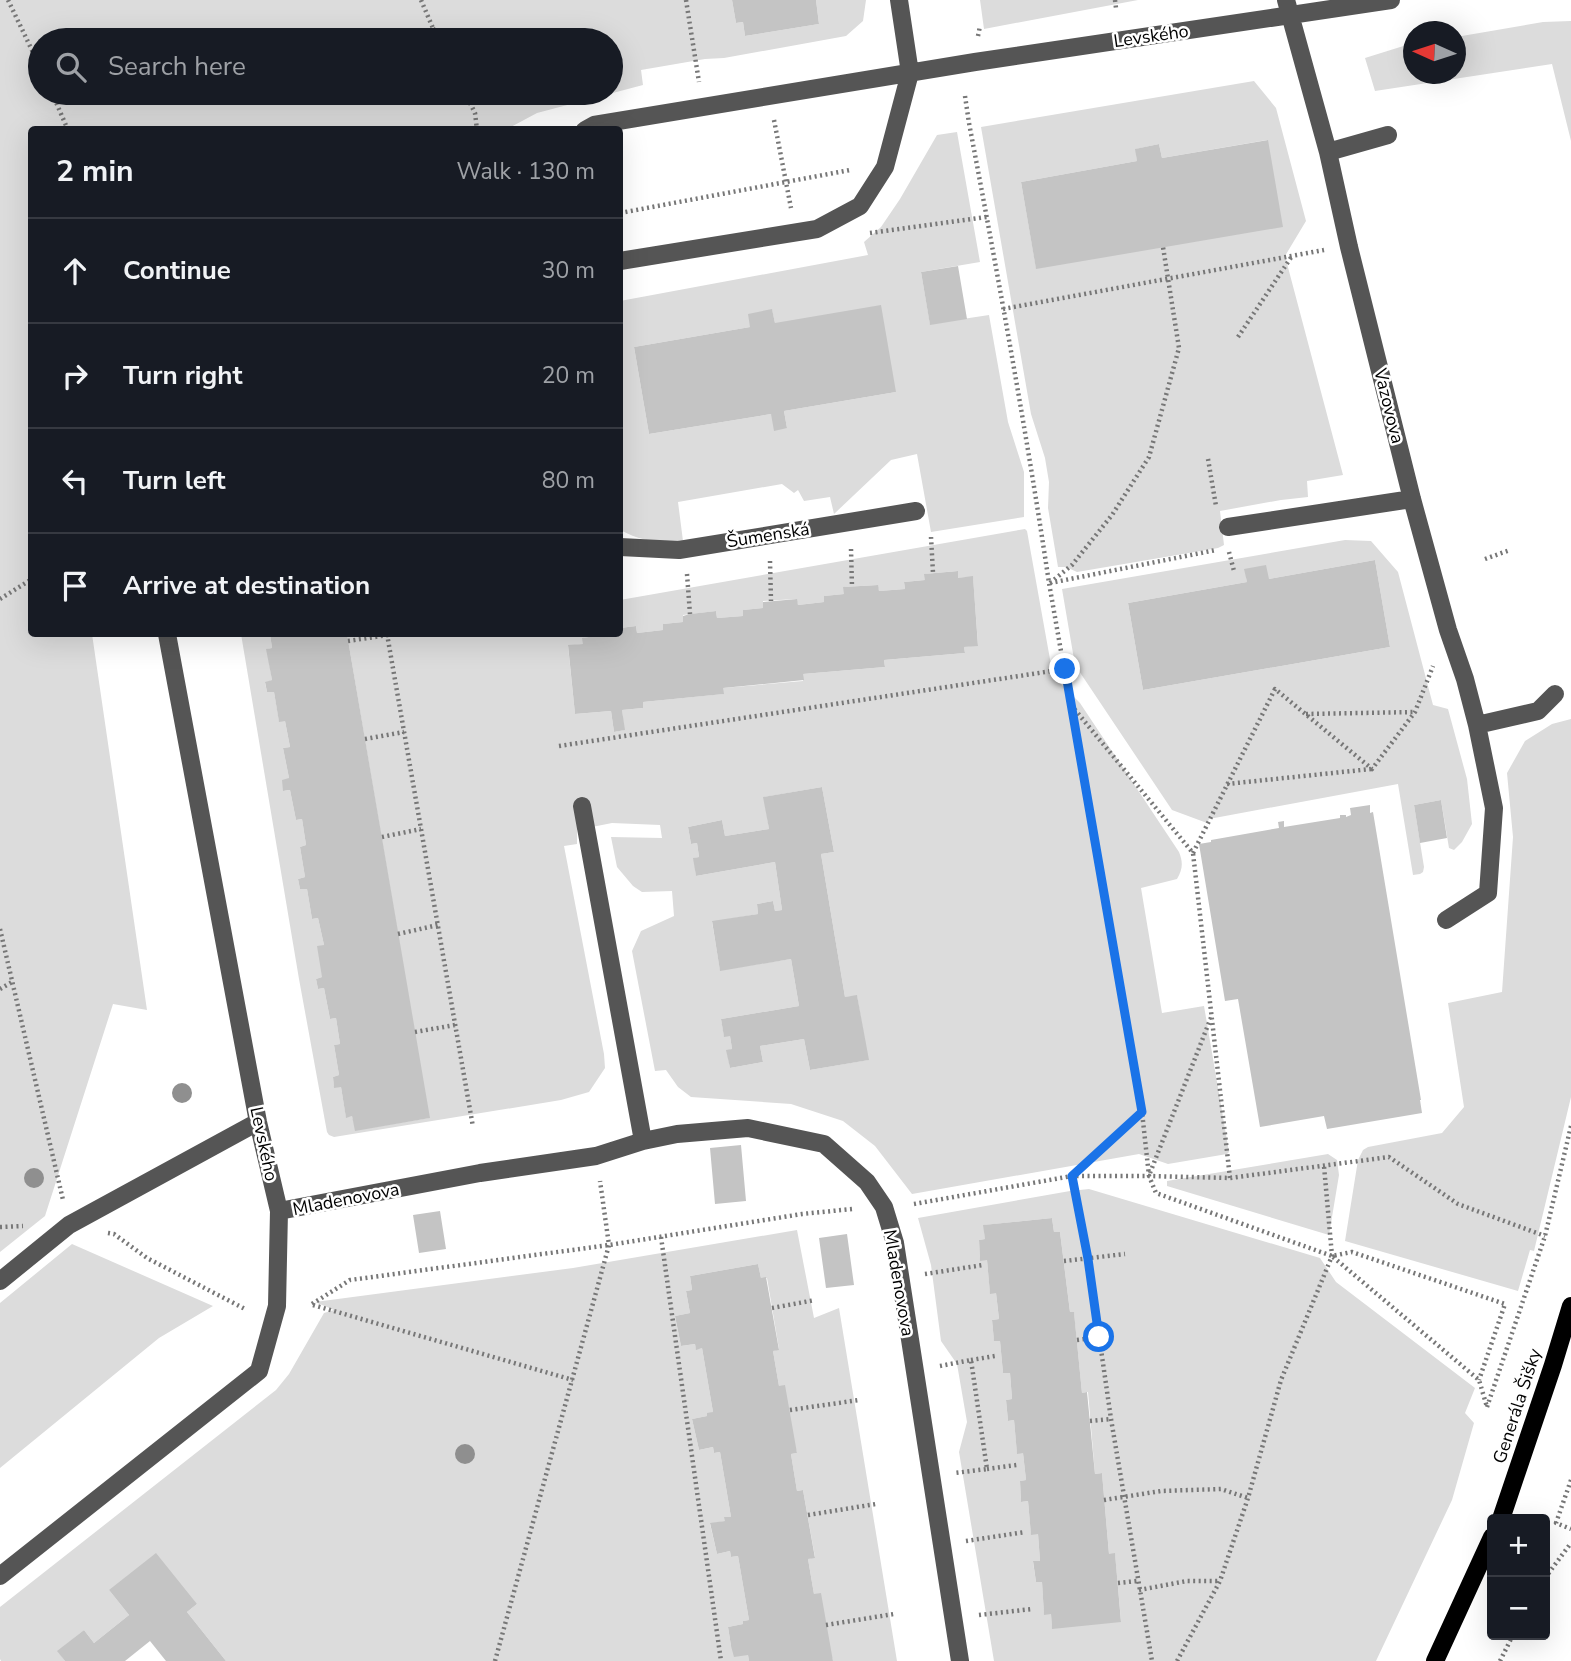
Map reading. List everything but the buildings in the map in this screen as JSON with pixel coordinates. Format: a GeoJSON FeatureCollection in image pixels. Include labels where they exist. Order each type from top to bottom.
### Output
{"type":"FeatureCollection","features":[{"type":"Feature","properties":{"kind":"main road","name":"Generála Šišky"},"geometry":{"type":"LineString","coordinates":[[1503,1514],[1571,1306]]}},
{"type":"Feature","properties":{"kind":"main road"},"geometry":{"type":"LineString","coordinates":[[1435,1661],[1487,1548]]}},
{"type":"Feature","properties":{"kind":"street"},"geometry":{"type":"LineString","coordinates":[[623,261],[817,229],[860,206],[885,167],[911,73],[899,0]]}},
{"type":"Feature","properties":{"kind":"street","name":"Levského"},"geometry":{"type":"LineString","coordinates":[[592,126],[1288,8],[1391,0]]}},
{"type":"Feature","properties":{"kind":"street","name":"Vazovova"},"geometry":{"type":"LineString","coordinates":[[1288,8],[1328,152],[1412,499],[1448,630],[1465,679],[1494,808],[1488,893],[1446,920]]}},
{"type":"Feature","properties":{"kind":"street"},"geometry":{"type":"LineString","coordinates":[[1328,152],[1388,135]]}},
{"type":"Feature","properties":{"kind":"street"},"geometry":{"type":"LineString","coordinates":[[1228,527],[1412,499]]}},
{"type":"Feature","properties":{"kind":"street","name":"Šumenská"},"geometry":{"type":"LineString","coordinates":[[623,547],[679,550],[916,511]]}},
{"type":"Feature","properties":{"kind":"street","name":"Levského"},"geometry":{"type":"LineString","coordinates":[[0,1576],[259,1371],[277,1306],[279,1211],[258,1122],[168,637]]}},
{"type":"Feature","properties":{"kind":"street"},"geometry":{"type":"LineString","coordinates":[[1476,725],[1538,711],[1556,694]]}},
{"type":"Feature","properties":{"kind":"street"},"geometry":{"type":"LineString","coordinates":[[582,806],[643,1142]]}},
{"type":"Feature","properties":{"kind":"street"},"geometry":{"type":"LineString","coordinates":[[0,1281],[69,1225],[258,1122]]}},
{"type":"Feature","properties":{"kind":"street","name":"Mladenovova"},"geometry":{"type":"LineString","coordinates":[[279,1211],[480,1173],[596,1157],[643,1142],[677,1135],[748,1128],[824,1144],[866,1182],[884,1207],[895,1243],[960,1661]]}},
{"type":"Feature","properties":{"kind":"path"},"geometry":{"type":"LineString","coordinates":[[8,0],[28,41]]}},
{"type":"Feature","properties":{"kind":"path"},"geometry":{"type":"LineString","coordinates":[[421,0],[432,28]]}},
{"type":"Feature","properties":{"kind":"path"},"geometry":{"type":"LineString","coordinates":[[686,0],[703,107]]}},
{"type":"Feature","properties":{"kind":"path"},"geometry":{"type":"LineString","coordinates":[[1115,0],[1116,8]]}},
{"type":"Feature","properties":{"kind":"path"},"geometry":{"type":"LineString","coordinates":[[769,96],[795,233]]}},
{"type":"Feature","properties":{"kind":"path"},"geometry":{"type":"LineString","coordinates":[[965,96],[1142,1112],[1149,1176],[1156,1193],[1332,1256],[1479,1380],[1487,1407],[1545,1236],[1571,1126]]}},
{"type":"Feature","properties":{"kind":"path"},"geometry":{"type":"LineString","coordinates":[[57,105],[66,126]]}},
{"type":"Feature","properties":{"kind":"path"},"geometry":{"type":"LineString","coordinates":[[471,105],[477,126]]}},
{"type":"Feature","properties":{"kind":"path"},"geometry":{"type":"LineString","coordinates":[[623,212],[848,170],[885,167]]}},
{"type":"Feature","properties":{"kind":"path"},"geometry":{"type":"LineString","coordinates":[[869,233],[987,217]]}},
{"type":"Feature","properties":{"kind":"path"},"geometry":{"type":"LineString","coordinates":[[1049,583],[1072,565],[1112,515],[1149,457],[1179,348],[1163,247]]}},
{"type":"Feature","properties":{"kind":"path"},"geometry":{"type":"LineString","coordinates":[[1003,309],[1292,255],[1349,247]]}},
{"type":"Feature","properties":{"kind":"path"},"geometry":{"type":"LineString","coordinates":[[1238,337],[1292,255]]}},
{"type":"Feature","properties":{"kind":"path"},"geometry":{"type":"LineString","coordinates":[[1208,459],[1216,510],[1228,527]]}},
{"type":"Feature","properties":{"kind":"path"},"geometry":{"type":"LineString","coordinates":[[931,537],[933,573]]}},
{"type":"Feature","properties":{"kind":"path"},"geometry":{"type":"LineString","coordinates":[[1049,583],[1228,548],[1234,571]]}},
{"type":"Feature","properties":{"kind":"path"},"geometry":{"type":"LineString","coordinates":[[851,549],[852,587]]}},
{"type":"Feature","properties":{"kind":"path"},"geometry":{"type":"LineString","coordinates":[[1485,559],[1510,550]]}},
{"type":"Feature","properties":{"kind":"path"},"geometry":{"type":"LineString","coordinates":[[770,561],[771,601]]}},
{"type":"Feature","properties":{"kind":"path"},"geometry":{"type":"LineString","coordinates":[[687,573],[690,614]]}},
{"type":"Feature","properties":{"kind":"path"},"geometry":{"type":"LineString","coordinates":[[0,599],[28,582]]}},
{"type":"Feature","properties":{"kind":"path"},"geometry":{"type":"LineString","coordinates":[[1227,784],[1372,769],[1415,712],[1448,630]]}},
{"type":"Feature","properties":{"kind":"path"},"geometry":{"type":"LineString","coordinates":[[348,641],[370,637]]}},
{"type":"Feature","properties":{"kind":"path"},"geometry":{"type":"LineString","coordinates":[[388,637],[473,1127]]}},
{"type":"Feature","properties":{"kind":"path"},"geometry":{"type":"LineString","coordinates":[[559,746],[1065,669]]}},
{"type":"Feature","properties":{"kind":"path"},"geometry":{"type":"LineString","coordinates":[[1193,853],[1275,689],[1372,769]]}},
{"type":"Feature","properties":{"kind":"path"},"geometry":{"type":"LineString","coordinates":[[1070,704],[1193,853],[1230,1178]]}},
{"type":"Feature","properties":{"kind":"path"},"geometry":{"type":"LineString","coordinates":[[1305,714],[1415,712]]}},
{"type":"Feature","properties":{"kind":"path"},"geometry":{"type":"LineString","coordinates":[[365,738],[404,732]]}},
{"type":"Feature","properties":{"kind":"path"},"geometry":{"type":"LineString","coordinates":[[382,837],[421,829]]}},
{"type":"Feature","properties":{"kind":"path"},"geometry":{"type":"LineString","coordinates":[[398,934],[438,925]]}},
{"type":"Feature","properties":{"kind":"path"},"geometry":{"type":"LineString","coordinates":[[0,929],[69,1225],[114,1234],[147,1258],[245,1309]]}},
{"type":"Feature","properties":{"kind":"path"},"geometry":{"type":"LineString","coordinates":[[0,989],[12,982]]}},
{"type":"Feature","properties":{"kind":"path"},"geometry":{"type":"LineString","coordinates":[[1149,1176],[1212,1015]]}},
{"type":"Feature","properties":{"kind":"path"},"geometry":{"type":"LineString","coordinates":[[415,1032],[455,1025]]}},
{"type":"Feature","properties":{"kind":"path"},"geometry":{"type":"LineString","coordinates":[[1072,1176],[1142,1112]]}},
{"type":"Feature","properties":{"kind":"path"},"geometry":{"type":"LineString","coordinates":[[495,1661],[609,1245],[596,1157]]}},
{"type":"Feature","properties":{"kind":"path"},"geometry":{"type":"LineString","coordinates":[[914,1204],[1072,1176],[1230,1178],[1389,1157],[1458,1204],[1545,1236]]}},
{"type":"Feature","properties":{"kind":"path"},"geometry":{"type":"LineString","coordinates":[[1177,1661],[1220,1581],[1248,1498],[1280,1380],[1332,1256],[1324,1166]]}},
{"type":"Feature","properties":{"kind":"path"},"geometry":{"type":"LineString","coordinates":[[1072,1176],[1088,1259],[1111,1419],[1152,1661]]}},
{"type":"Feature","properties":{"kind":"path"},"geometry":{"type":"LineString","coordinates":[[573,1380],[312,1304],[350,1280],[609,1245],[802,1214],[862,1208]]}},
{"type":"Feature","properties":{"kind":"path"},"geometry":{"type":"LineString","coordinates":[[661,1237],[721,1661]]}},
{"type":"Feature","properties":{"kind":"path"},"geometry":{"type":"LineString","coordinates":[[1332,1256],[1352,1252],[1505,1304],[1479,1380]]}},
{"type":"Feature","properties":{"kind":"path"},"geometry":{"type":"LineString","coordinates":[[1064,1261],[1125,1254]]}},
{"type":"Feature","properties":{"kind":"path"},"geometry":{"type":"LineString","coordinates":[[900,1278],[982,1265]]}},
{"type":"Feature","properties":{"kind":"path"},"geometry":{"type":"LineString","coordinates":[[772,1308],[815,1300]]}},
{"type":"Feature","properties":{"kind":"path"},"geometry":{"type":"LineString","coordinates":[[1077,1340],[1099,1337]]}},
{"type":"Feature","properties":{"kind":"path"},"geometry":{"type":"LineString","coordinates":[[914,1372],[995,1356]]}},
{"type":"Feature","properties":{"kind":"path"},"geometry":{"type":"LineString","coordinates":[[971,1360],[987,1469]]}},
{"type":"Feature","properties":{"kind":"path"},"geometry":{"type":"LineString","coordinates":[[790,1410],[859,1400]]}},
{"type":"Feature","properties":{"kind":"path"},"geometry":{"type":"LineString","coordinates":[[1090,1420],[1111,1419]]}},
{"type":"Feature","properties":{"kind":"path"},"geometry":{"type":"LineString","coordinates":[[930,1476],[1017,1465]]}},
{"type":"Feature","properties":{"kind":"path"},"geometry":{"type":"LineString","coordinates":[[1571,1480],[1556,1523],[1571,1529]]}},
{"type":"Feature","properties":{"kind":"path"},"geometry":{"type":"LineString","coordinates":[[1104,1500],[1161,1491],[1221,1489],[1248,1498]]}},
{"type":"Feature","properties":{"kind":"path"},"geometry":{"type":"LineString","coordinates":[[808,1515],[876,1504]]}},
{"type":"Feature","properties":{"kind":"path"},"geometry":{"type":"LineString","coordinates":[[941,1544],[1025,1532]]}},
{"type":"Feature","properties":{"kind":"path"},"geometry":{"type":"LineString","coordinates":[[1546,1577],[1571,1543]]}},
{"type":"Feature","properties":{"kind":"path"},"geometry":{"type":"LineString","coordinates":[[1118,1583],[1137,1581]]}},
{"type":"Feature","properties":{"kind":"path"},"geometry":{"type":"LineString","coordinates":[[1139,1590],[1187,1581],[1220,1581]]}},
{"type":"Feature","properties":{"kind":"path"},"geometry":{"type":"LineString","coordinates":[[953,1618],[1032,1609]]}},
{"type":"Feature","properties":{"kind":"path"},"geometry":{"type":"LineString","coordinates":[[826,1625],[894,1614]]}},
{"type":"Feature","properties":{"kind":"path"},"geometry":{"type":"LineString","coordinates":[[1500,1661],[1510,1640]]}},
{"type":"Feature","properties":{"kind":"shaded area"},"geometry":{"type":"Polygon","coordinates":[[[0,0],[732,0],[736,23],[743,22],[745,36],[819,24],[816,0],[866,0],[863,21],[846,36],[641,70],[643,85],[623,90],[623,28],[28,28],[28,105],[567,105],[537,113],[513,126],[28,126],[28,637],[92,637],[147,1010],[113,1004],[45,1216],[0,1252],[0,0]]]}},
{"type":"Feature","properties":{"kind":"shaded area"},"geometry":{"type":"Polygon","coordinates":[[[980,0],[1138,0],[984,29],[980,0]]]}},
{"type":"Feature","properties":{"kind":"shaded area"},"geometry":{"type":"Polygon","coordinates":[[[1571,21],[1571,141],[1552,64],[1466,77],[1466,35],[1543,22],[1571,21]]]}},
{"type":"Feature","properties":{"kind":"shaded area"},"geometry":{"type":"Polygon","coordinates":[[[1403,46],[1403,84],[1421,84],[1375,91],[1365,58],[1403,46]]]}},
{"type":"Feature","properties":{"kind":"shaded area"},"geometry":{"type":"Polygon","coordinates":[[[1254,81],[1276,108],[1306,221],[1285,256],[1343,475],[1307,481],[1308,497],[1220,511],[1224,545],[1218,548],[1077,572],[1058,567],[1048,508],[1049,482],[1045,458],[1031,414],[981,127],[1254,81]],[[1267,140],[1162,158],[1159,144],[1136,149],[1137,161],[1021,182],[1036,268],[1282,226],[1267,140]]]}},
{"type":"Feature","properties":{"kind":"shaded area"},"geometry":{"type":"Polygon","coordinates":[[[957,132],[980,262],[921,272],[930,324],[989,315],[1008,422],[1024,472],[1024,517],[931,532],[917,454],[891,460],[834,514],[830,497],[804,501],[798,490],[794,493],[782,484],[678,502],[683,541],[651,541],[623,531],[623,300],[868,255],[864,242],[881,227],[937,135],[957,132]],[[772,310],[750,327],[634,347],[649,434],[771,414],[787,428],[784,411],[896,392],[775,323],[772,310]]]}},
{"type":"Feature","properties":{"kind":"shaded area"},"geometry":{"type":"Polygon","coordinates":[[[1025,529],[1053,676],[1080,703],[1179,852],[1182,862],[1177,879],[1141,888],[1162,1013],[1204,1006],[1229,1152],[1168,1164],[1139,1154],[912,1194],[875,1146],[843,1121],[791,1104],[691,1097],[678,1087],[666,1070],[655,1071],[632,951],[641,931],[674,916],[672,891],[642,892],[633,886],[617,867],[611,837],[662,838],[660,825],[612,823],[577,830],[577,844],[564,846],[604,1054],[605,1068],[589,1092],[561,1100],[334,1137],[329,1135],[299,979],[242,637],[270,637],[272,648],[267,649],[272,680],[265,683],[267,692],[274,692],[279,721],[285,721],[290,747],[283,748],[289,778],[284,791],[290,790],[296,820],[302,819],[306,845],[300,847],[305,877],[298,879],[300,889],[307,889],[312,919],[318,918],[324,945],[322,977],[316,979],[318,989],[324,988],[330,1019],[336,1018],[340,1044],[334,1045],[339,1075],[333,1077],[334,1087],[341,1087],[346,1117],[352,1116],[356,1130],[429,1118],[348,637],[589,637],[583,638],[583,644],[568,646],[575,714],[611,711],[614,732],[624,730],[622,710],[643,708],[643,702],[723,694],[723,688],[803,681],[803,674],[885,667],[884,660],[965,653],[964,647],[978,645],[973,577],[958,578],[957,571],[925,574],[925,580],[904,582],[905,589],[879,591],[877,585],[844,587],[844,594],[824,596],[824,602],[798,605],[796,599],[763,601],[763,608],[743,610],[743,616],[717,618],[716,611],[683,615],[683,622],[663,624],[663,630],[637,633],[636,626],[623,628],[623,599],[1025,529]],[[822,787],[764,797],[769,829],[725,836],[722,820],[688,827],[691,844],[697,843],[699,857],[694,858],[696,876],[775,862],[782,910],[775,911],[773,901],[757,904],[758,914],[712,922],[720,970],[791,959],[799,1006],[721,1019],[724,1036],[730,1036],[732,1049],[727,1051],[730,1068],[763,1062],[760,1046],[804,1039],[810,1070],[868,1060],[857,996],[845,997],[821,854],[834,852],[822,787]]]}},
{"type":"Feature","properties":{"kind":"shaded area"},"geometry":{"type":"Polygon","coordinates":[[[1345,540],[1371,541],[1398,572],[1433,705],[1448,709],[1467,779],[1472,824],[1462,842],[1454,850],[1449,848],[1441,800],[1414,805],[1424,867],[1423,872],[1413,875],[1398,784],[1209,819],[1207,823],[1172,810],[1075,665],[1062,589],[1345,540]],[[1375,560],[1269,579],[1245,569],[1247,582],[1128,603],[1143,690],[1390,647],[1375,560]]]}},
{"type":"Feature","properties":{"kind":"shaded area"},"geometry":{"type":"Polygon","coordinates":[[[1571,719],[1571,1097],[1534,1251],[1530,1250],[1518,1291],[1345,1241],[1358,1160],[1363,1150],[1442,1133],[1464,1107],[1448,1003],[1502,992],[1513,837],[1507,773],[1525,741],[1552,724],[1571,719]]]}},
{"type":"Feature","properties":{"kind":"shaded area"},"geometry":{"type":"Polygon","coordinates":[[[1328,1154],[1337,1160],[1339,1175],[1329,1235],[1167,1186],[1167,1181],[1328,1154]]]}},
{"type":"Feature","properties":{"kind":"shaded area"},"geometry":{"type":"Polygon","coordinates":[[[1089,1189],[1320,1258],[1336,1282],[1475,1388],[1465,1413],[1474,1423],[1452,1500],[1376,1661],[994,1661],[959,1452],[967,1422],[957,1364],[941,1341],[931,1265],[918,1218],[1089,1189]],[[1052,1218],[984,1225],[985,1239],[979,1240],[980,1260],[987,1260],[990,1293],[996,1293],[999,1319],[992,1320],[994,1340],[1000,1341],[1003,1373],[1010,1373],[1012,1399],[1006,1400],[1008,1421],[1014,1420],[1017,1453],[1023,1453],[1026,1480],[1020,1481],[1021,1502],[1028,1501],[1031,1534],[1038,1534],[1040,1561],[1033,1562],[1036,1582],[1042,1582],[1044,1614],[1051,1614],[1052,1628],[1121,1621],[1115,1554],[1109,1554],[1102,1473],[1095,1474],[1088,1392],[1082,1393],[1074,1313],[1070,1312],[1060,1232],[1054,1232],[1052,1218]]]}},
{"type":"Feature","properties":{"kind":"shaded area"},"geometry":{"type":"Polygon","coordinates":[[[797,1230],[814,1318],[839,1308],[897,1661],[833,1661],[814,1594],[808,1559],[815,1557],[803,1490],[797,1491],[791,1454],[797,1453],[779,1386],[773,1351],[779,1349],[767,1278],[761,1278],[758,1264],[690,1276],[692,1290],[686,1291],[690,1313],[675,1316],[681,1346],[695,1344],[696,1349],[702,1348],[713,1412],[692,1419],[699,1450],[713,1447],[714,1453],[720,1452],[731,1517],[710,1524],[717,1554],[730,1551],[731,1557],[738,1556],[749,1620],[728,1627],[731,1646],[748,1655],[749,1661],[226,1661],[187,1612],[197,1604],[109,1590],[129,1615],[94,1643],[84,1630],[58,1651],[65,1661],[1,1661],[0,1607],[276,1390],[289,1374],[324,1313],[334,1310],[315,1302],[573,1268],[797,1230]]]}},
{"type":"Feature","properties":{"kind":"shaded area"},"geometry":{"type":"Polygon","coordinates":[[[72,1244],[213,1306],[159,1338],[0,1468],[0,1303],[72,1244]]]}},
{"type":"Feature","properties":{"kind":"route"},"geometry":{"type":"LineString","coordinates":[[1065,669],[1142,1112],[1072,1176],[1099,1337]]}}]}
